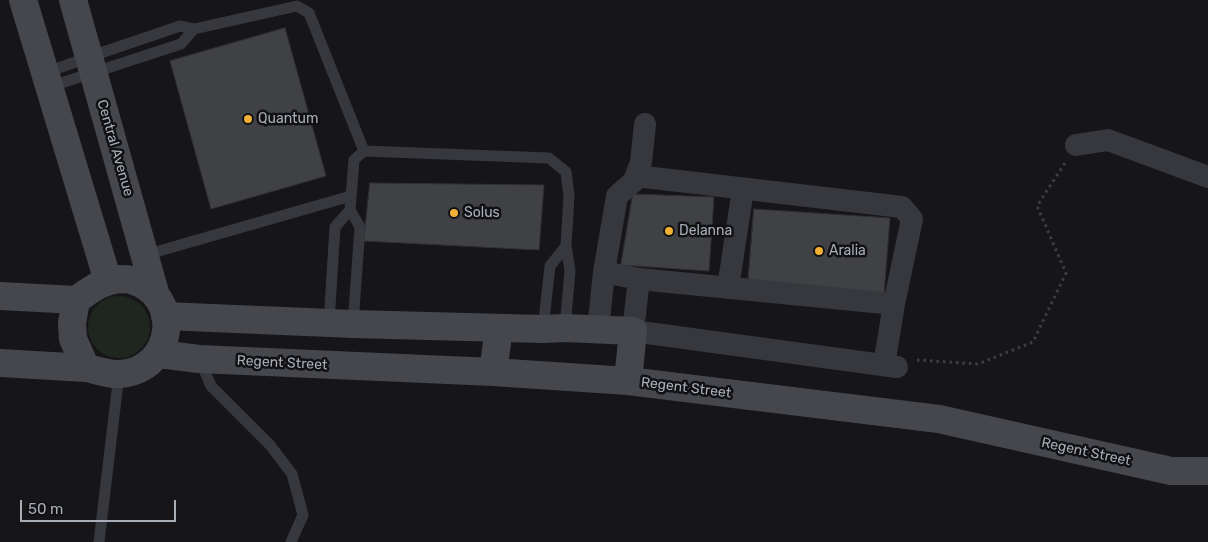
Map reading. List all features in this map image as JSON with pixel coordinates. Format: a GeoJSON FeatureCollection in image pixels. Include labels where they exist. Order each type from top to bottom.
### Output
{"type":"FeatureCollection","features":[{"type":"Feature","properties":{"kind":"main road"},"geometry":{"type":"LineString","coordinates":[[23,0],[108,280]]}},
{"type":"Feature","properties":{"kind":"main road","name":"Central Avenue"},"geometry":{"type":"LineString","coordinates":[[73,0],[145,256],[161,306]]}},
{"type":"Feature","properties":{"kind":"main road"},"geometry":{"type":"LineString","coordinates":[[0,296],[76,300],[97,285],[108,280],[131,280],[145,286],[161,306],[167,324],[165,340],[159,354],[148,365],[134,372],[118,374],[86,368],[0,362]]}},
{"type":"Feature","properties":{"kind":"main road"},"geometry":{"type":"LineString","coordinates":[[76,300],[72,323],[73,338],[86,368]]}},
{"type":"Feature","properties":{"kind":"main road"},"geometry":{"type":"LineString","coordinates":[[161,306],[341,324],[633,331],[628,381]]}},
{"type":"Feature","properties":{"kind":"main road"},"geometry":{"type":"LineString","coordinates":[[493,372],[498,328]]}},
{"type":"Feature","properties":{"kind":"main road","name":"Regent Street"},"geometry":{"type":"LineString","coordinates":[[159,354],[199,359],[493,372],[628,381],[939,420],[1171,471],[1208,471]]}},
{"type":"Feature","properties":{"kind":"street"},"geometry":{"type":"LineString","coordinates":[[598,330],[604,272],[617,196],[634,181],[636,176],[641,162],[645,124]]}},
{"type":"Feature","properties":{"kind":"street"},"geometry":{"type":"LineString","coordinates":[[1076,145],[1108,140],[1208,177]]}},
{"type":"Feature","properties":{"kind":"street"},"geometry":{"type":"LineString","coordinates":[[636,176],[902,207],[912,219],[894,304],[898,364],[633,331],[639,279]]}},
{"type":"Feature","properties":{"kind":"street"},"geometry":{"type":"LineString","coordinates":[[728,288],[744,189]]}},
{"type":"Feature","properties":{"kind":"street"},"geometry":{"type":"LineString","coordinates":[[604,272],[639,279],[894,304]]}},
{"type":"Feature","properties":{"kind":"lane"},"geometry":{"type":"LineString","coordinates":[[47,80],[91,64],[180,26],[194,29],[297,6],[309,13],[364,151]]}},
{"type":"Feature","properties":{"kind":"lane"},"geometry":{"type":"LineString","coordinates":[[47,80],[91,64],[181,44],[194,29]]}},
{"type":"Feature","properties":{"kind":"lane"},"geometry":{"type":"LineString","coordinates":[[341,324],[360,227],[350,210],[354,160],[364,151],[549,158],[566,172],[569,196],[566,246],[570,271],[554,328]]}},
{"type":"Feature","properties":{"kind":"lane"},"geometry":{"type":"LineString","coordinates":[[145,256],[351,196]]}},
{"type":"Feature","properties":{"kind":"lane"},"geometry":{"type":"LineString","coordinates":[[341,324],[335,227],[350,210]]}},
{"type":"Feature","properties":{"kind":"lane"},"geometry":{"type":"LineString","coordinates":[[554,328],[550,266],[566,246]]}},
{"type":"Feature","properties":{"kind":"lane"},"geometry":{"type":"LineString","coordinates":[[199,359],[211,386],[270,445],[292,474],[303,515],[291,542]]}},
{"type":"Feature","properties":{"kind":"lane"},"geometry":{"type":"LineString","coordinates":[[99,542],[118,374]]}},
{"type":"Feature","properties":{"kind":"path"},"geometry":{"type":"LineString","coordinates":[[898,364],[978,364],[1033,342],[1066,273],[1037,206],[1076,145]]}},
{"type":"Feature","properties":{"kind":"shaded area"},"geometry":{"type":"Polygon","coordinates":[[[119,296],[131,299],[141,305],[147,315],[150,327],[147,339],[141,349],[131,355],[119,358],[107,355],[97,349],[91,339],[88,327],[91,315],[97,305],[107,299],[119,296]]]}},
{"type":"Feature","properties":{"kind":"building","name":"Quantum"},"geometry":{"type":"Polygon","coordinates":[[[285,28],[326,176],[211,209],[170,61],[285,28]]]}},
{"type":"Feature","properties":{"kind":"building","name":"Solus"},"geometry":{"type":"Polygon","coordinates":[[[370,183],[544,185],[539,250],[364,241],[370,183]]]}},
{"type":"Feature","properties":{"kind":"building","name":"Delanna"},"geometry":{"type":"Polygon","coordinates":[[[633,194],[714,197],[709,271],[621,265],[633,194]]]}},
{"type":"Feature","properties":{"kind":"building","name":"Aralia"},"geometry":{"type":"Polygon","coordinates":[[[754,209],[890,218],[884,294],[748,284],[754,209]]]}},
{"type":"Feature","properties":{"kind":"place","name":"Quantum"},"geometry":{"type":"Point","coordinates":[248,119]}},
{"type":"Feature","properties":{"kind":"place","name":"Solus"},"geometry":{"type":"Point","coordinates":[454,213]}},
{"type":"Feature","properties":{"kind":"place","name":"Delanna"},"geometry":{"type":"Point","coordinates":[669,231]}},
{"type":"Feature","properties":{"kind":"place","name":"Aralia"},"geometry":{"type":"Point","coordinates":[819,251]}}]}
